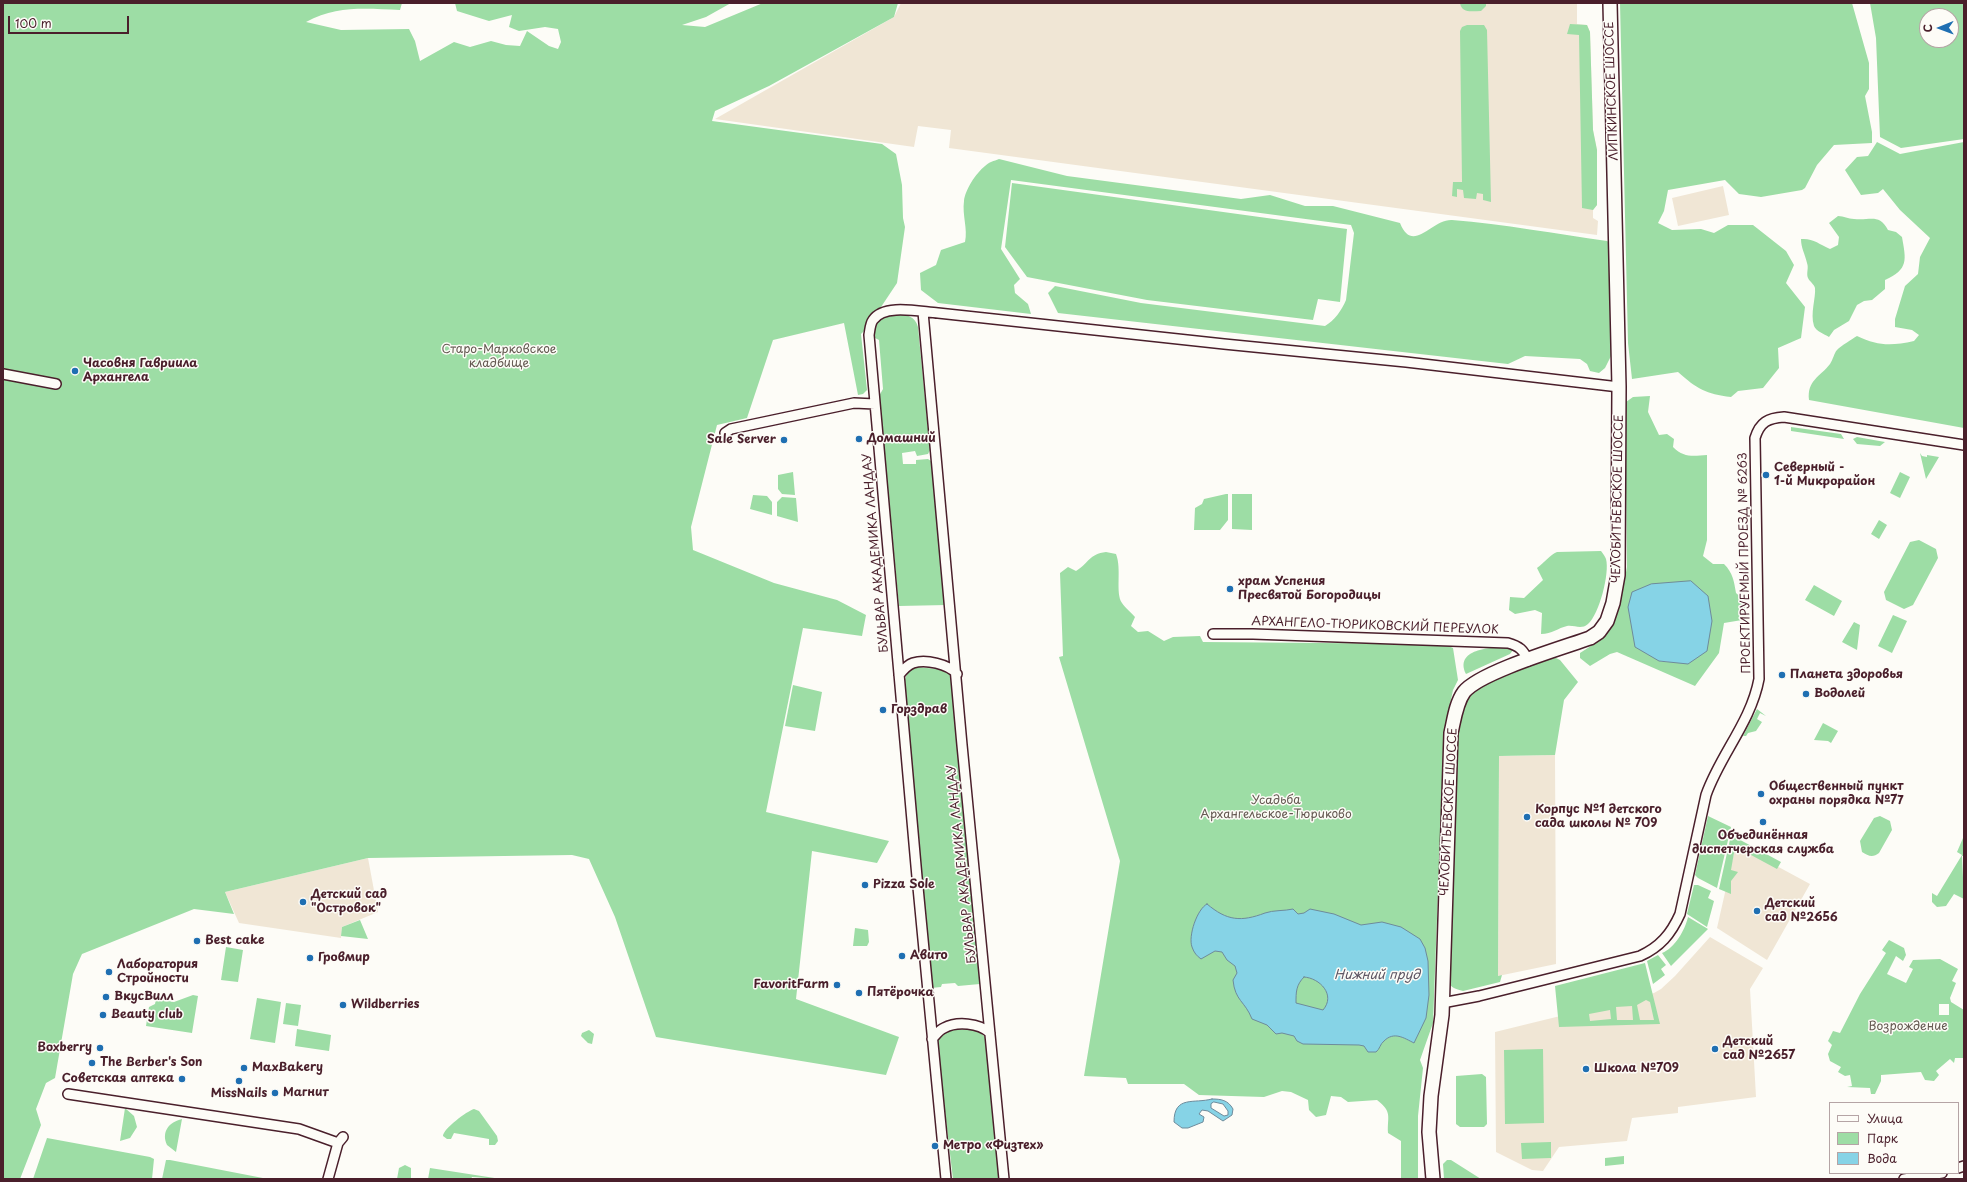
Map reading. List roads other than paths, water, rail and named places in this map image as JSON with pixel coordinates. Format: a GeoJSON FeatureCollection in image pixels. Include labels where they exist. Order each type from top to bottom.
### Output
{"type":"FeatureCollection","features":[{"type":"Feature","properties":{"kind":"street","name":"ЛИПКИНСКОЕ ШОССЕ"},"geometry":{"type":"LineString","coordinates":[[1610,3],[1615,178]]}},
{"type":"Feature","properties":{"kind":"street","name":"ЧЕЛОБИТЬЕВСКОЕ ШОССЕ"},"geometry":{"type":"LineString","coordinates":[[1433,1179],[1429,1132],[1442,1003],[1451,733],[1455,713],[1460,699],[1470,686],[1494,673],[1590,638],[1599,632],[1607,622],[1613,603],[1618,575],[1619,387],[1615,178]]}},
{"type":"Feature","properties":{"kind":"street","name":"БУЛЬВАР АКАДЕМИКА ЛАНДАУ"},"geometry":{"type":"LineString","coordinates":[[946,1179],[868,335],[872,320],[881,313],[890,310],[923,312],[1004,1179]]}},
{"type":"Feature","properties":{"kind":"street"},"geometry":{"type":"LineString","coordinates":[[923,312],[1406,362],[1619,387]]}},
{"type":"Feature","properties":{"kind":"street"},"geometry":{"type":"LineString","coordinates":[[3,374],[56,384]]}},
{"type":"Feature","properties":{"kind":"street"},"geometry":{"type":"LineString","coordinates":[[725,433],[731,429],[854,403],[875,404]]}},
{"type":"Feature","properties":{"kind":"street","name":"ПРОЕКТИРУЕМЫЙ ПРОЕЗД № 6263"},"geometry":{"type":"LineString","coordinates":[[1442,1003],[1479,996],[1640,956],[1656,948],[1666,939],[1674,928],[1680,914],[1706,795],[1711,779],[1753,703],[1759,679],[1755,438],[1762,423],[1767,419],[1784,417],[1964,445]]}},
{"type":"Feature","properties":{"kind":"street","name":"АРХАНГЕЛО-ТЮРИКОВСКИЙ ПЕРЕУЛОК"},"geometry":{"type":"LineString","coordinates":[[1213,634],[1508,643],[1516,645],[1525,651],[1528,661]]}},
{"type":"Feature","properties":{"kind":"street"},"geometry":{"type":"LineString","coordinates":[[899,675],[908,665],[922,662],[945,665],[956,674]]}},
{"type":"Feature","properties":{"kind":"street"},"geometry":{"type":"LineString","coordinates":[[932,1039],[942,1028],[948,1026],[976,1025],[990,1033]]}},
{"type":"Feature","properties":{"kind":"street"},"geometry":{"type":"LineString","coordinates":[[68,1094],[299,1128],[341,1140],[328,1179]]}},
{"type":"Feature","properties":{"kind":"street"},"geometry":{"type":"LineString","coordinates":[[1904,1179],[1936,1174]]}},
{"type":"Feature","properties":{"kind":"water"},"geometry":{"type":"Polygon","coordinates":[[[1691,581],[1708,596],[1712,621],[1707,651],[1688,664],[1659,661],[1635,647],[1628,607],[1632,592],[1651,584],[1691,581]]]}},
{"type":"Feature","properties":{"kind":"water","name":"Нижний пруд"},"geometry":{"type":"Polygon","coordinates":[[[1207,904],[1221,914],[1228,917],[1241,919],[1272,911],[1293,909],[1298,914],[1304,913],[1310,909],[1334,914],[1361,925],[1382,922],[1401,927],[1420,939],[1425,948],[1428,961],[1429,995],[1426,1018],[1414,1043],[1399,1036],[1392,1036],[1383,1042],[1376,1052],[1368,1052],[1364,1046],[1359,1045],[1303,1044],[1297,1041],[1294,1036],[1282,1033],[1276,1034],[1267,1025],[1252,1019],[1238,997],[1234,987],[1233,980],[1237,973],[1235,966],[1227,960],[1222,952],[1215,951],[1201,959],[1193,949],[1191,942],[1192,930],[1194,923],[1203,907],[1207,904]],[[1304,977],[1299,983],[1296,992],[1296,1003],[1323,1010],[1327,1004],[1327,993],[1316,980],[1304,977]]]}},
{"type":"Feature","properties":{"kind":"water"},"geometry":{"type":"Polygon","coordinates":[[[1215,1099],[1227,1102],[1233,1109],[1232,1115],[1223,1121],[1208,1111],[1202,1110],[1199,1114],[1204,1117],[1203,1122],[1188,1128],[1182,1128],[1174,1122],[1175,1113],[1181,1104],[1215,1099]],[[1214,1102],[1211,1104],[1211,1108],[1224,1116],[1228,1115],[1228,1111],[1223,1104],[1214,1102]]]}},
{"type":"Feature","properties":{"kind":"place","name":"Часовня Гавриила Архангела"},"geometry":{"type":"Point","coordinates":[75,371]}},
{"type":"Feature","properties":{"kind":"place","name":"Домашний"},"geometry":{"type":"Point","coordinates":[859,439]}},
{"type":"Feature","properties":{"kind":"place","name":"Sale Server"},"geometry":{"type":"Point","coordinates":[784,440]}},
{"type":"Feature","properties":{"kind":"place","name":"Северный - 1-й Микрорайон"},"geometry":{"type":"Point","coordinates":[1766,475]}},
{"type":"Feature","properties":{"kind":"place","name":"храм Успения Пресвятой Богородицы"},"geometry":{"type":"Point","coordinates":[1230,589]}},
{"type":"Feature","properties":{"kind":"place","name":"Планета здоровья"},"geometry":{"type":"Point","coordinates":[1782,675]}},
{"type":"Feature","properties":{"kind":"place","name":"Водолей"},"geometry":{"type":"Point","coordinates":[1806,694]}},
{"type":"Feature","properties":{"kind":"place","name":"Горздрав"},"geometry":{"type":"Point","coordinates":[883,710]}},
{"type":"Feature","properties":{"kind":"place","name":"Общественный пункт охраны порядка №77"},"geometry":{"type":"Point","coordinates":[1761,794]}},
{"type":"Feature","properties":{"kind":"place","name":"Корпус №1 детского сада школы № 709"},"geometry":{"type":"Point","coordinates":[1527,817]}},
{"type":"Feature","properties":{"kind":"place","name":"Объединённая диспетчерская служба"},"geometry":{"type":"Point","coordinates":[1763,822]}},
{"type":"Feature","properties":{"kind":"place","name":"Pizza Sole"},"geometry":{"type":"Point","coordinates":[865,885]}},
{"type":"Feature","properties":{"kind":"place","name":"Детский сад \"Островок\""},"geometry":{"type":"Point","coordinates":[303,902]}},
{"type":"Feature","properties":{"kind":"place","name":"Детский сад №2656"},"geometry":{"type":"Point","coordinates":[1757,911]}},
{"type":"Feature","properties":{"kind":"place","name":"Best cake"},"geometry":{"type":"Point","coordinates":[197,941]}},
{"type":"Feature","properties":{"kind":"place","name":"Авито"},"geometry":{"type":"Point","coordinates":[902,956]}},
{"type":"Feature","properties":{"kind":"place","name":"Гровмир"},"geometry":{"type":"Point","coordinates":[310,958]}},
{"type":"Feature","properties":{"kind":"place","name":"Лаборатория Стройности"},"geometry":{"type":"Point","coordinates":[109,972]}},
{"type":"Feature","properties":{"kind":"place","name":"FavoritFarm"},"geometry":{"type":"Point","coordinates":[837,985]}},
{"type":"Feature","properties":{"kind":"place","name":"Пятёрочка"},"geometry":{"type":"Point","coordinates":[859,993]}},
{"type":"Feature","properties":{"kind":"place","name":"ВкусВилл"},"geometry":{"type":"Point","coordinates":[106,997]}},
{"type":"Feature","properties":{"kind":"place","name":"Wildberries"},"geometry":{"type":"Point","coordinates":[343,1005]}},
{"type":"Feature","properties":{"kind":"place","name":"Beauty club"},"geometry":{"type":"Point","coordinates":[103,1015]}},
{"type":"Feature","properties":{"kind":"place","name":"Boxberry"},"geometry":{"type":"Point","coordinates":[100,1048]}},
{"type":"Feature","properties":{"kind":"place","name":"Детский сад №2657"},"geometry":{"type":"Point","coordinates":[1715,1049]}},
{"type":"Feature","properties":{"kind":"place","name":"The Berber's Son"},"geometry":{"type":"Point","coordinates":[92,1063]}},
{"type":"Feature","properties":{"kind":"place","name":"MaxBakery"},"geometry":{"type":"Point","coordinates":[244,1068]}},
{"type":"Feature","properties":{"kind":"place","name":"Школа №709"},"geometry":{"type":"Point","coordinates":[1586,1069]}},
{"type":"Feature","properties":{"kind":"place","name":"Советская аптека"},"geometry":{"type":"Point","coordinates":[182,1079]}},
{"type":"Feature","properties":{"kind":"place","name":"MissNails"},"geometry":{"type":"Point","coordinates":[239,1081]}},
{"type":"Feature","properties":{"kind":"place","name":"Магнит"},"geometry":{"type":"Point","coordinates":[275,1093]}},
{"type":"Feature","properties":{"kind":"place","name":"Метро «Физтех»"},"geometry":{"type":"Point","coordinates":[935,1146]}},
{"type":"Feature","properties":{"kind":"park label","name":"Старо-Марковское кладбище"},"geometry":{"type":"Point","coordinates":[499,357]}},
{"type":"Feature","properties":{"kind":"park label","name":"Усадьба Архангельское-Тюриково"},"geometry":{"type":"Point","coordinates":[1276,808]}},
{"type":"Feature","properties":{"kind":"park label","name":"Возрождение"},"geometry":{"type":"Point","coordinates":[1908,1027]}}]}
